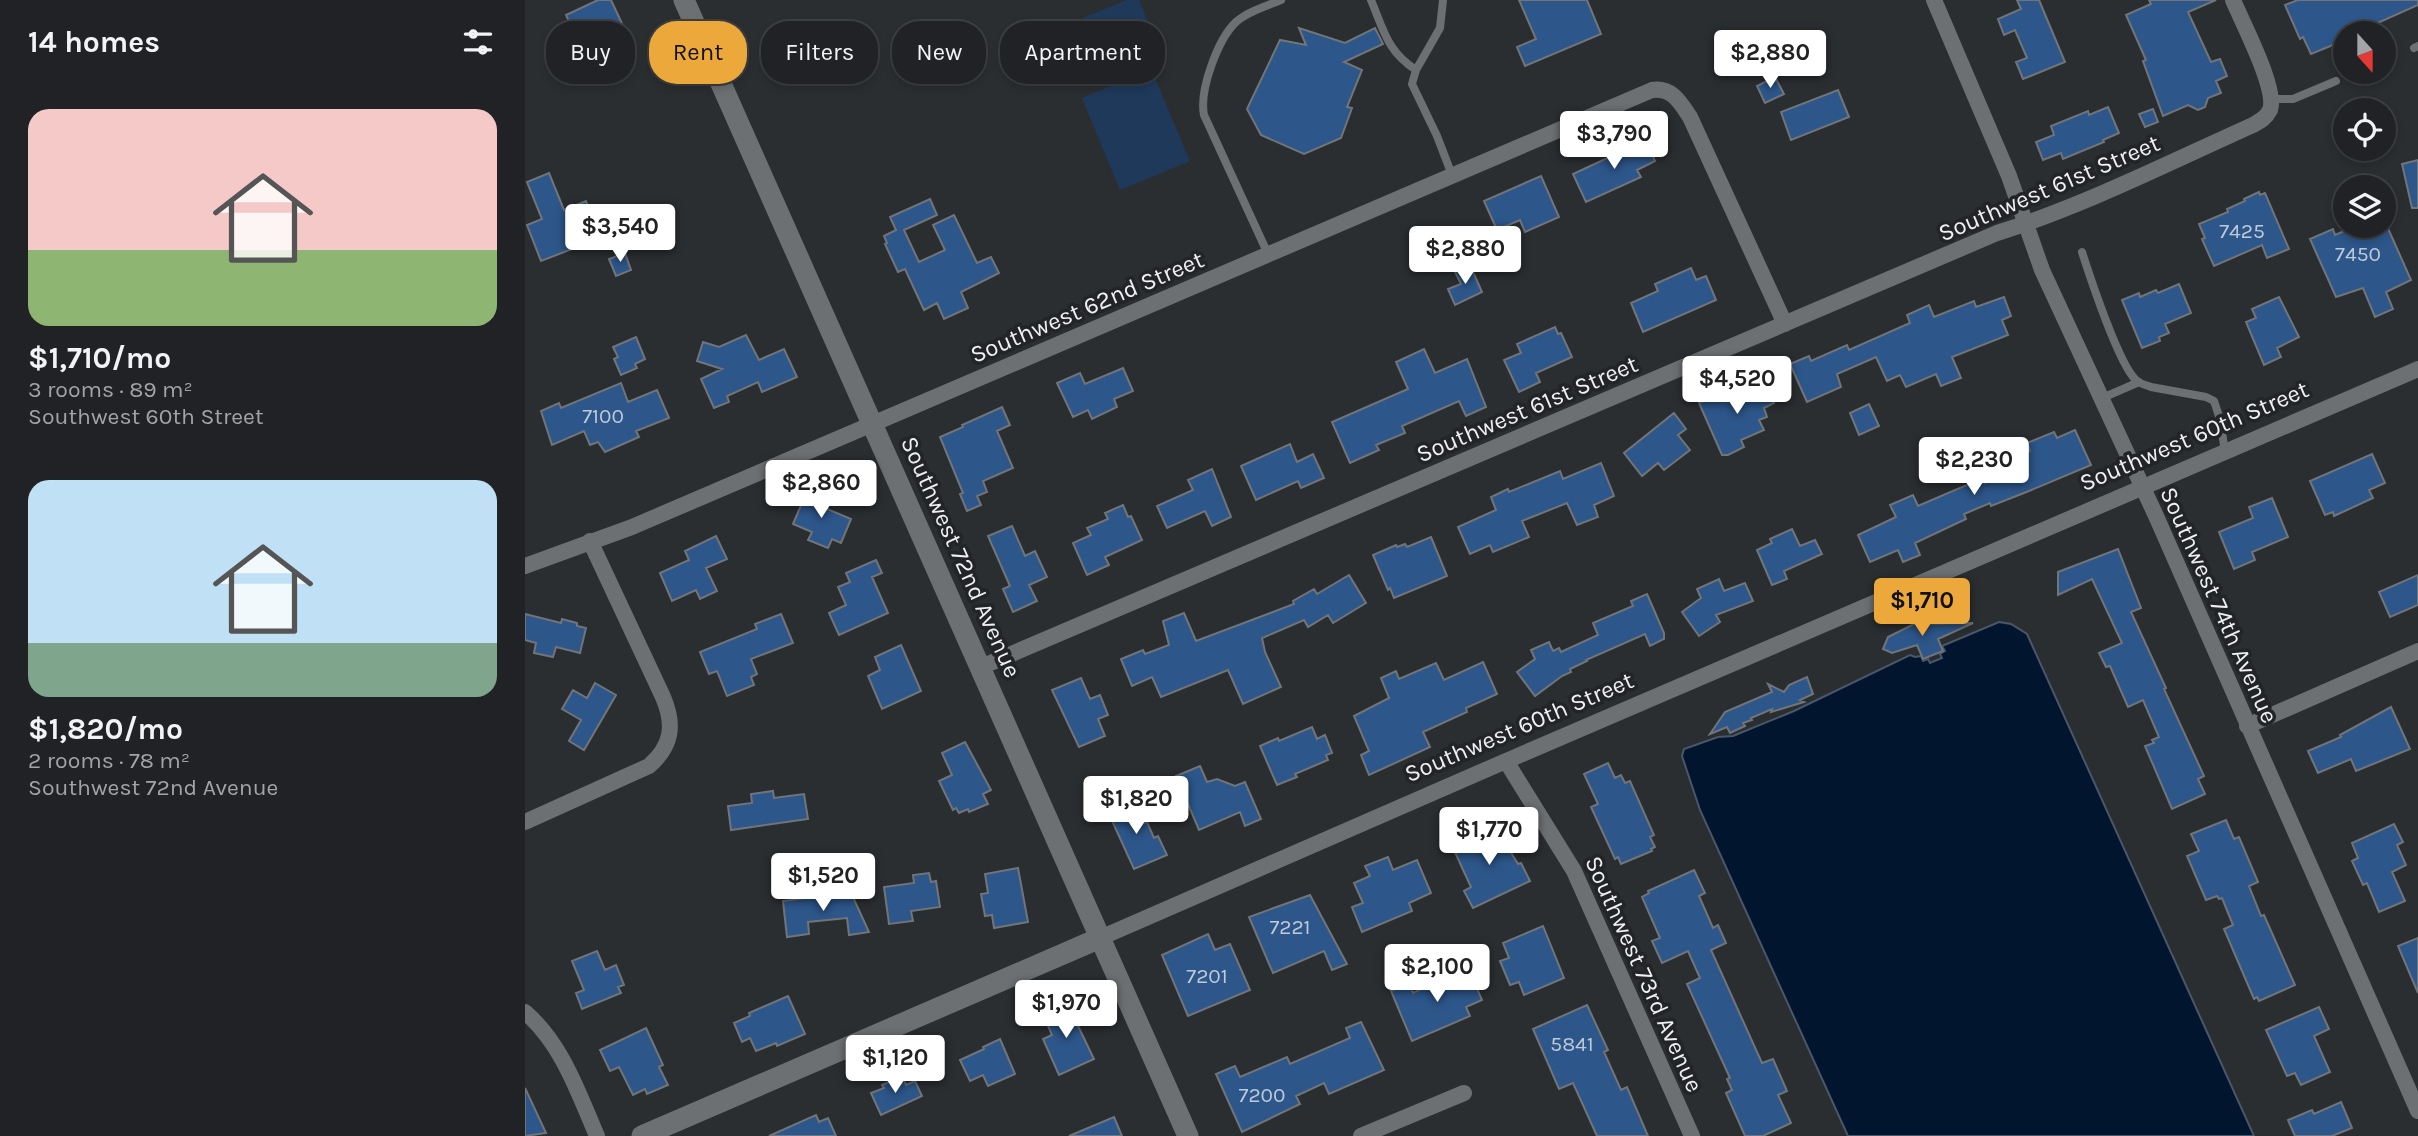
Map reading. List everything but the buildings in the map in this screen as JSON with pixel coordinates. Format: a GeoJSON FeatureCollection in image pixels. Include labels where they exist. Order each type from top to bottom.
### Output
{"type":"FeatureCollection","features":[{"type":"Feature","properties":{"kind":"street","name":"Southwest 72nd Avenue"},"geometry":{"type":"LineString","coordinates":[[684,0],[1188,1136]]}},
{"type":"Feature","properties":{"kind":"street","name":"Southwest 74th Avenue"},"geometry":{"type":"LineString","coordinates":[[1934,0],[2009,176],[2042,270],[2142,487],[2418,1111]]}},
{"type":"Feature","properties":{"kind":"street"},"geometry":{"type":"LineString","coordinates":[[2233,0],[2268,83],[2271,100]]}},
{"type":"Feature","properties":{"kind":"street","name":"Southwest 62nd Street"},"geometry":{"type":"LineString","coordinates":[[525,566],[632,527],[1652,90],[1665,89],[1677,99],[1699,132],[1785,324]]}},
{"type":"Feature","properties":{"kind":"street","name":"Southwest 61st Street"},"geometry":{"type":"LineString","coordinates":[[981,667],[1997,233],[2085,202],[2253,125],[2267,115],[2271,100]]}},
{"type":"Feature","properties":{"kind":"street","name":"Southwest 60th Street"},"geometry":{"type":"LineString","coordinates":[[642,1136],[2418,369]]}},
{"type":"Feature","properties":{"kind":"street"},"geometry":{"type":"LineString","coordinates":[[525,822],[649,766],[664,750],[671,732],[670,715],[663,697],[590,541]]}},
{"type":"Feature","properties":{"kind":"street"},"geometry":{"type":"LineString","coordinates":[[2247,726],[2418,651]]}},
{"type":"Feature","properties":{"kind":"street","name":"Southwest 73rd Avenue"},"geometry":{"type":"LineString","coordinates":[[1506,761],[1574,871],[1692,1136]]}},
{"type":"Feature","properties":{"kind":"street"},"geometry":{"type":"LineString","coordinates":[[525,1012],[544,1031],[561,1056],[597,1136]]}},
{"type":"Feature","properties":{"kind":"street"},"geometry":{"type":"LineString","coordinates":[[1361,1136],[1464,1093]]}},
{"type":"Feature","properties":{"kind":"lane"},"geometry":{"type":"LineString","coordinates":[[1269,255],[1206,120],[1203,102],[1213,63],[1229,30],[1246,15],[1282,0]]}},
{"type":"Feature","properties":{"kind":"lane"},"geometry":{"type":"LineString","coordinates":[[1371,0],[1392,49],[1402,61],[1416,70]]}},
{"type":"Feature","properties":{"kind":"lane"},"geometry":{"type":"LineString","coordinates":[[1443,0],[1442,18],[1436,38],[1416,70],[1412,84],[1437,136],[1452,176]]}},
{"type":"Feature","properties":{"kind":"lane"},"geometry":{"type":"LineString","coordinates":[[2271,100],[2293,99],[2333,82]]}},
{"type":"Feature","properties":{"kind":"lane"},"geometry":{"type":"LineString","coordinates":[[2082,252],[2103,312],[2133,376],[2151,387],[2206,397],[2214,401],[2218,408],[2225,452]]}},
{"type":"Feature","properties":{"kind":"lane"},"geometry":{"type":"LineString","coordinates":[[2100,399],[2140,382]]}},
{"type":"Feature","properties":{"kind":"shaded area"},"geometry":{"type":"Polygon","coordinates":[[[1127,0],[1139,0],[1147,21],[1075,21],[1127,0]]]}},
{"type":"Feature","properties":{"kind":"shaded area"},"geometry":{"type":"Polygon","coordinates":[[[1115,84],[1157,84],[1190,161],[1120,190],[1082,98],[1115,84]]]}},
{"type":"Feature","properties":{"kind":"shaded area"},"geometry":{"type":"Polygon","coordinates":[[[1999,622],[2011,624],[2027,634],[2254,1136],[1848,1136],[1700,810],[1682,756],[1684,749],[1718,737],[1733,736],[1794,711],[1910,655],[1921,656],[1923,661],[1928,659],[1930,663],[1942,658],[1940,654],[1945,651],[1942,646],[1999,622]]]}}]}
